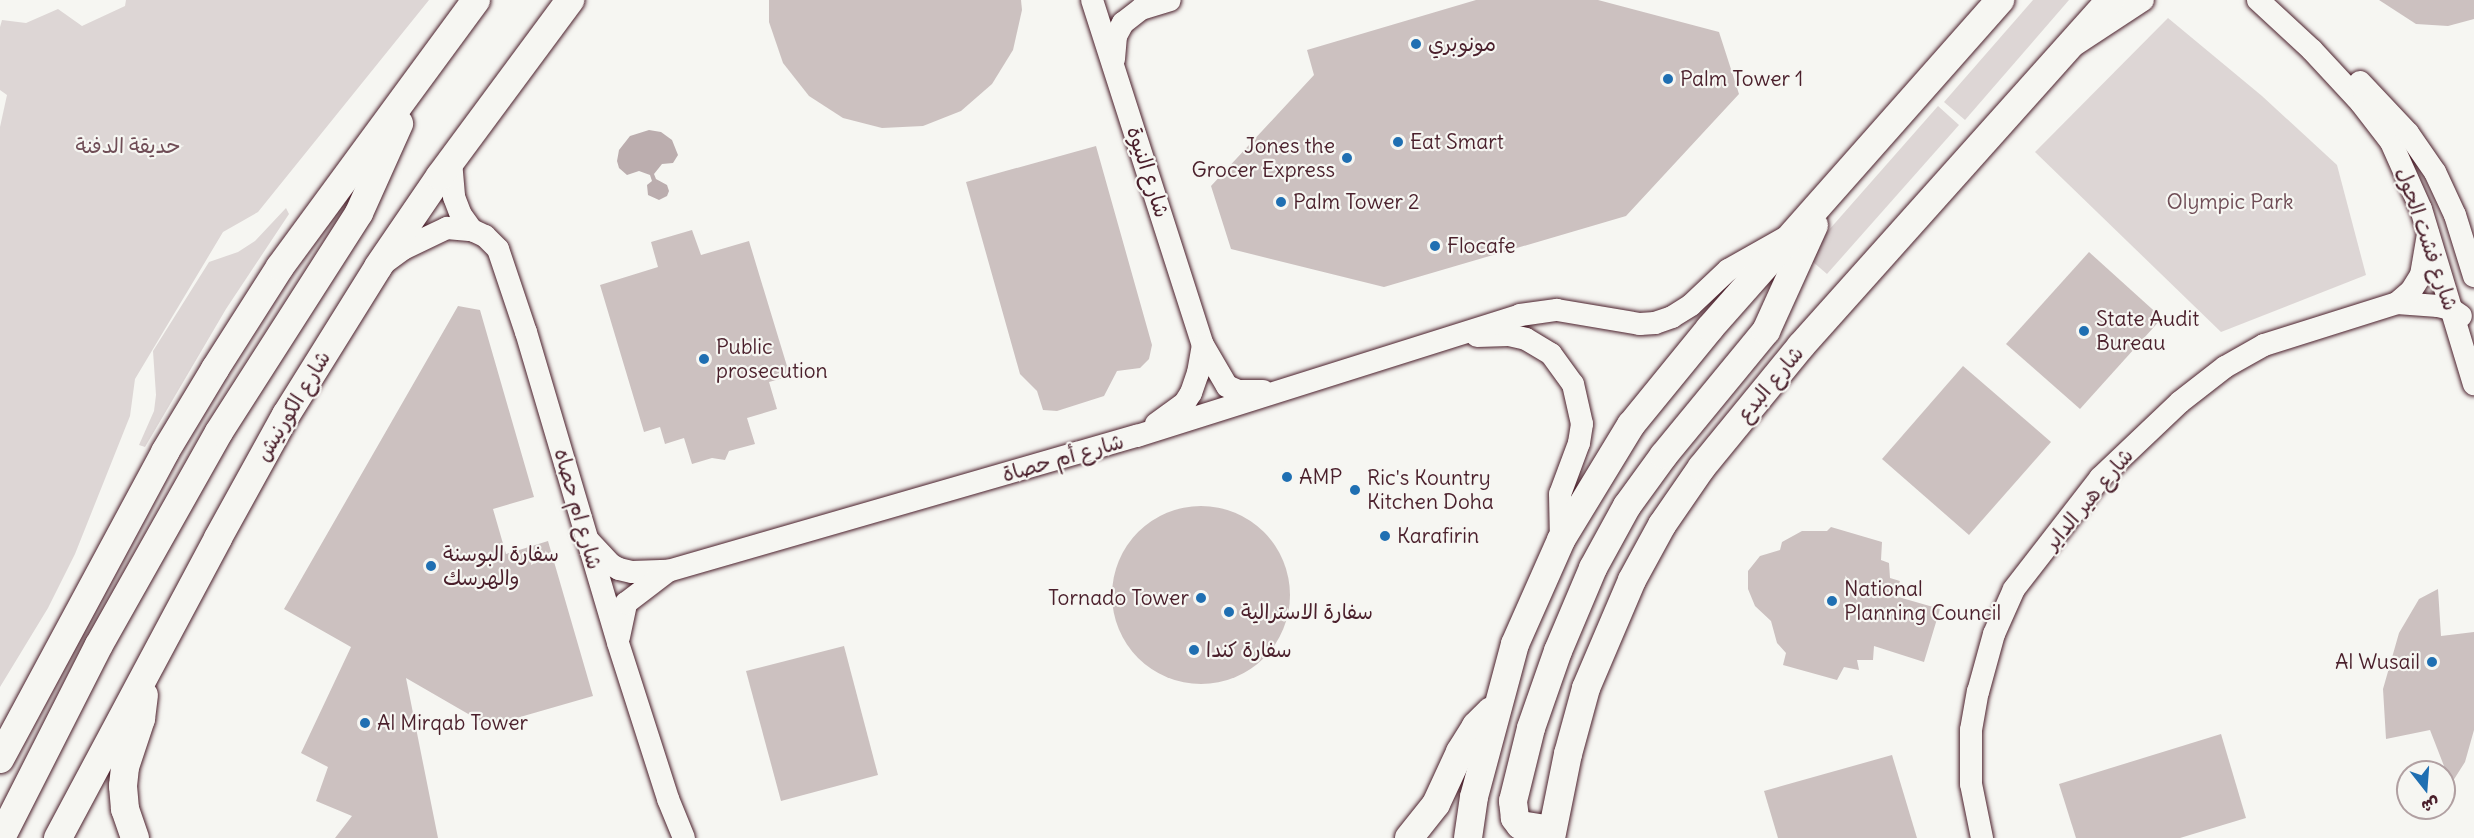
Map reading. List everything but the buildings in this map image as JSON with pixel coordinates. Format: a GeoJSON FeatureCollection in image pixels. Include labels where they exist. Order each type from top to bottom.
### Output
{"type":"FeatureCollection","features":[{"type":"Feature","properties":{"kind":"main road"},"geometry":{"type":"LineString","coordinates":[[0,759],[165,452],[215,369],[280,267],[476,0]]}},
{"type":"Feature","properties":{"kind":"main road","name":"شارع الكورنيش"},"geometry":{"type":"LineString","coordinates":[[58,838],[286,415],[378,267],[451,161],[570,0]]}},
{"type":"Feature","properties":{"kind":"main road","name":"شارع البدع"},"geometry":{"type":"LineString","coordinates":[[1551,834],[1568,754],[1586,688],[1632,580],[1662,525],[1702,467],[1801,346],[2110,0]]}},
{"type":"Feature","properties":{"kind":"main road"},"geometry":{"type":"LineString","coordinates":[[1468,838],[1474,797],[1515,644],[1561,540],[1631,425],[1655,393],[1993,4]]}},
{"type":"Feature","properties":{"kind":"main road"},"geometry":{"type":"LineString","coordinates":[[0,838],[99,645],[219,432],[359,213],[391,144],[412,88]]}},
{"type":"Feature","properties":{"kind":"main road"},"geometry":{"type":"LineString","coordinates":[[1551,834],[1520,825],[1515,818],[1513,801],[1531,728],[1558,651],[1593,568],[1628,506],[1664,454],[1766,331],[1828,196]]}},
{"type":"Feature","properties":{"kind":"main road"},"geometry":{"type":"LineString","coordinates":[[135,838],[125,809],[123,786],[126,767],[141,719],[146,674]]}},
{"type":"Feature","properties":{"kind":"main road"},"geometry":{"type":"LineString","coordinates":[[0,718],[40,683]]}},
{"type":"Feature","properties":{"kind":"main road"},"geometry":{"type":"LineString","coordinates":[[1409,838],[1436,804],[1460,752],[1476,726],[1497,705]]}},
{"type":"Feature","properties":{"kind":"street","name":"شارع النيوة"},"geometry":{"type":"LineString","coordinates":[[1092,0],[1203,345],[1227,386],[1238,391],[1253,392],[1294,388]]}},
{"type":"Feature","properties":{"kind":"street"},"geometry":{"type":"LineString","coordinates":[[1114,66],[1116,36],[1123,22],[1141,9],[1170,0]]}},
{"type":"Feature","properties":{"kind":"street"},"geometry":{"type":"LineString","coordinates":[[2067,49],[2105,28],[2144,0]]}},
{"type":"Feature","properties":{"kind":"street","name":"شارع فشت الحول"},"geometry":{"type":"LineString","coordinates":[[2258,0],[2312,50],[2361,103],[2391,142],[2413,186],[2474,384]]}},
{"type":"Feature","properties":{"kind":"street","name":"شارع فشت الحول"},"geometry":{"type":"LineString","coordinates":[[2312,50],[2331,57],[2348,71],[2393,115],[2423,152],[2455,215],[2474,276]]}},
{"type":"Feature","properties":{"kind":"street","name":"شارع ام حصاه"},"geometry":{"type":"LineString","coordinates":[[451,161],[454,198],[461,215],[472,230],[485,236],[498,249],[505,265],[618,643],[668,799],[684,838]]}},
{"type":"Feature","properties":{"kind":"street"},"geometry":{"type":"LineString","coordinates":[[378,267],[403,249],[439,231],[454,227],[472,230]]}},
{"type":"Feature","properties":{"kind":"street","name":"شارع أم حصاة"},"geometry":{"type":"LineString","coordinates":[[587,539],[609,564],[619,569],[632,572],[668,571],[1137,436],[1520,315],[1548,311],[1584,313],[1640,324],[1655,323],[1672,317],[1691,305],[1728,270],[1795,232]]}},
{"type":"Feature","properties":{"kind":"street","name":"شارع هير الداير"},"geometry":{"type":"LineString","coordinates":[[1982,838],[1971,784],[1971,730],[1978,692],[1994,634],[2014,590],[2100,478],[2180,402],[2224,367],[2265,345],[2397,303],[2411,291],[2421,275],[2428,234]]}},
{"type":"Feature","properties":{"kind":"street","name":"شارع هير الداير"},"geometry":{"type":"LineString","coordinates":[[2397,303],[2451,309]]}},
{"type":"Feature","properties":{"kind":"street"},"geometry":{"type":"LineString","coordinates":[[2451,309],[2474,331]]}},
{"type":"Feature","properties":{"kind":"street","name":"شارع أم حصاة"},"geometry":{"type":"LineString","coordinates":[[1455,336],[1509,335],[1526,339],[1551,354],[1573,384],[1582,424],[1579,443],[1560,494],[1561,540]]}},
{"type":"Feature","properties":{"kind":"street","name":"شارع النيوة"},"geometry":{"type":"LineString","coordinates":[[1137,436],[1184,404],[1198,374],[1203,345]]}},
{"type":"Feature","properties":{"kind":"street","name":"شارع أم حصاة"},"geometry":{"type":"LineString","coordinates":[[618,643],[626,603],[638,591],[668,571]]}},
{"type":"Feature","properties":{"kind":"street","name":"شارع ام حصاه"},"geometry":{"type":"LineString","coordinates":[[668,799],[668,838]]}},
{"type":"Feature","properties":{"kind":"green space","name":"حديقة الدفنة"},"geometry":{"type":"Polygon","coordinates":[[[126,0],[429,0],[258,212],[223,232],[135,379],[130,416],[75,554],[48,608],[0,687],[0,127],[7,95],[0,90],[0,27],[2,20],[26,23],[58,9],[82,26],[125,6],[126,0]]]}},
{"type":"Feature","properties":{"kind":"green space"},"geometry":{"type":"Polygon","coordinates":[[[2033,0],[2069,0],[1965,120],[1944,102],[2033,0]]]}},
{"type":"Feature","properties":{"kind":"green space","name":"Olympic Park"},"geometry":{"type":"Polygon","coordinates":[[[2168,18],[2262,96],[2337,165],[2366,275],[2221,332],[2035,152],[2168,18]]]}},
{"type":"Feature","properties":{"kind":"green space"},"geometry":{"type":"Polygon","coordinates":[[[1938,106],[1959,125],[1827,274],[1806,256],[1938,106]]]}},
{"type":"Feature","properties":{"kind":"green space"},"geometry":{"type":"Polygon","coordinates":[[[286,208],[289,214],[226,309],[145,447],[139,445],[154,411],[156,395],[153,351],[209,262],[238,252],[255,241],[286,208]]]}},
{"type":"Feature","properties":{"kind":"shaded area"},"geometry":{"type":"Polygon","coordinates":[[[649,130],[661,132],[672,140],[678,155],[673,163],[662,164],[654,174],[656,179],[667,185],[669,191],[667,196],[659,200],[648,195],[647,185],[652,181],[650,175],[639,171],[627,175],[619,168],[617,161],[619,150],[630,136],[649,130]]]}},
{"type":"Feature","properties":{"kind":"place","name":"مونوبري"},"geometry":{"type":"Point","coordinates":[1416,44]}},
{"type":"Feature","properties":{"kind":"place","name":"Palm Tower 1"},"geometry":{"type":"Point","coordinates":[1668,79]}},
{"type":"Feature","properties":{"kind":"place","name":"Eat Smart"},"geometry":{"type":"Point","coordinates":[1398,142]}},
{"type":"Feature","properties":{"kind":"place","name":"Jones the Grocer Express"},"geometry":{"type":"Point","coordinates":[1347,158]}},
{"type":"Feature","properties":{"kind":"place","name":"Palm Tower 2"},"geometry":{"type":"Point","coordinates":[1281,202]}},
{"type":"Feature","properties":{"kind":"place","name":"Flocafe"},"geometry":{"type":"Point","coordinates":[1435,246]}},
{"type":"Feature","properties":{"kind":"place","name":"State Audit Bureau"},"geometry":{"type":"Point","coordinates":[2084,331]}},
{"type":"Feature","properties":{"kind":"place","name":"Public prosecution"},"geometry":{"type":"Point","coordinates":[704,359]}},
{"type":"Feature","properties":{"kind":"place","name":"AMP"},"geometry":{"type":"Point","coordinates":[1287,477]}},
{"type":"Feature","properties":{"kind":"place","name":"Ric's Kountry Kitchen Doha"},"geometry":{"type":"Point","coordinates":[1355,490]}},
{"type":"Feature","properties":{"kind":"place","name":"Karafirin"},"geometry":{"type":"Point","coordinates":[1385,536]}},
{"type":"Feature","properties":{"kind":"place","name":"سفارة البوسنة والهرسك"},"geometry":{"type":"Point","coordinates":[431,566]}},
{"type":"Feature","properties":{"kind":"place","name":"Tornado Tower"},"geometry":{"type":"Point","coordinates":[1201,598]}},
{"type":"Feature","properties":{"kind":"place","name":"National Planning Council"},"geometry":{"type":"Point","coordinates":[1832,601]}},
{"type":"Feature","properties":{"kind":"place","name":"سفارة الاسترالية"},"geometry":{"type":"Point","coordinates":[1229,612]}},
{"type":"Feature","properties":{"kind":"place","name":"سفارة كندا"},"geometry":{"type":"Point","coordinates":[1194,650]}},
{"type":"Feature","properties":{"kind":"place","name":"Al Wusail"},"geometry":{"type":"Point","coordinates":[2432,662]}},
{"type":"Feature","properties":{"kind":"place","name":"Al Mirqab Tower"},"geometry":{"type":"Point","coordinates":[365,723]}}]}
